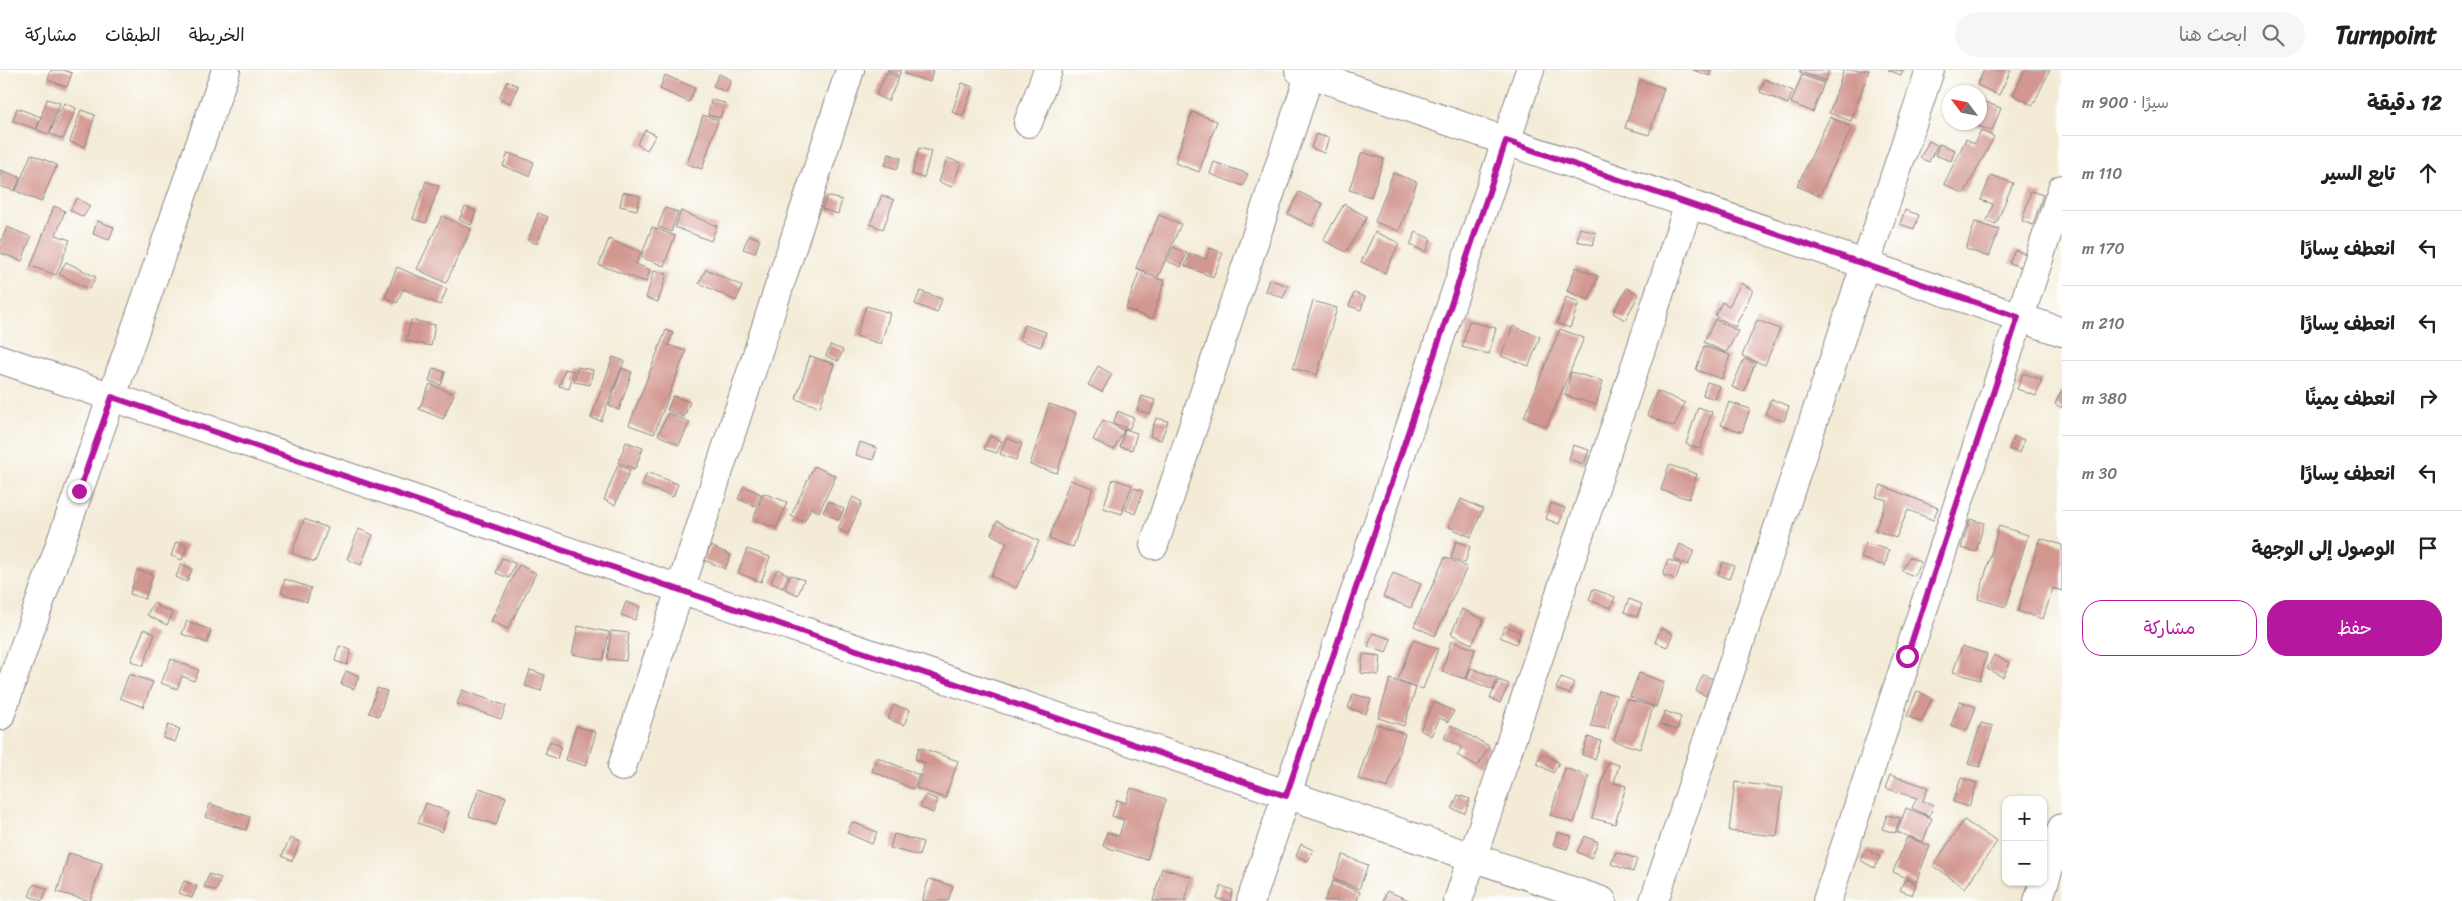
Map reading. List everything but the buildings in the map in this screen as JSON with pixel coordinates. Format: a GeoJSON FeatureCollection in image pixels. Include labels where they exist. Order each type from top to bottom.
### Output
{"type":"FeatureCollection","features":[{"type":"Feature","properties":{"kind":"street"},"geometry":{"type":"LineString","coordinates":[[0,716],[226,70]]}},
{"type":"Feature","properties":{"kind":"street"},"geometry":{"type":"LineString","coordinates":[[622,768],[850,70]]}},
{"type":"Feature","properties":{"kind":"street"},"geometry":{"type":"LineString","coordinates":[[1028,123],[1048,70]]}},
{"type":"Feature","properties":{"kind":"street"},"geometry":{"type":"LineString","coordinates":[[1251,901],[1530,70]]}},
{"type":"Feature","properties":{"kind":"street"},"geometry":{"type":"LineString","coordinates":[[1654,901],[1930,70]]}},
{"type":"Feature","properties":{"kind":"street"},"geometry":{"type":"LineString","coordinates":[[1154,545],[1307,71],[2062,332]]}},
{"type":"Feature","properties":{"kind":"street"},"geometry":{"type":"LineString","coordinates":[[1827,901],[2018,317],[2062,189]]}},
{"type":"Feature","properties":{"kind":"street"},"geometry":{"type":"LineString","coordinates":[[1458,901],[1689,204]]}},
{"type":"Feature","properties":{"kind":"street"},"geometry":{"type":"LineString","coordinates":[[0,360],[1286,796],[1602,901]]}},
{"type":"Feature","properties":{"kind":"street"},"geometry":{"type":"LineString","coordinates":[[2038,901],[2062,828]]}},
{"type":"Feature","properties":{"kind":"route"},"geometry":{"type":"LineString","coordinates":[[79,491],[112,397],[1286,796],[1506,141],[2018,317],[1907,656]]}}]}
